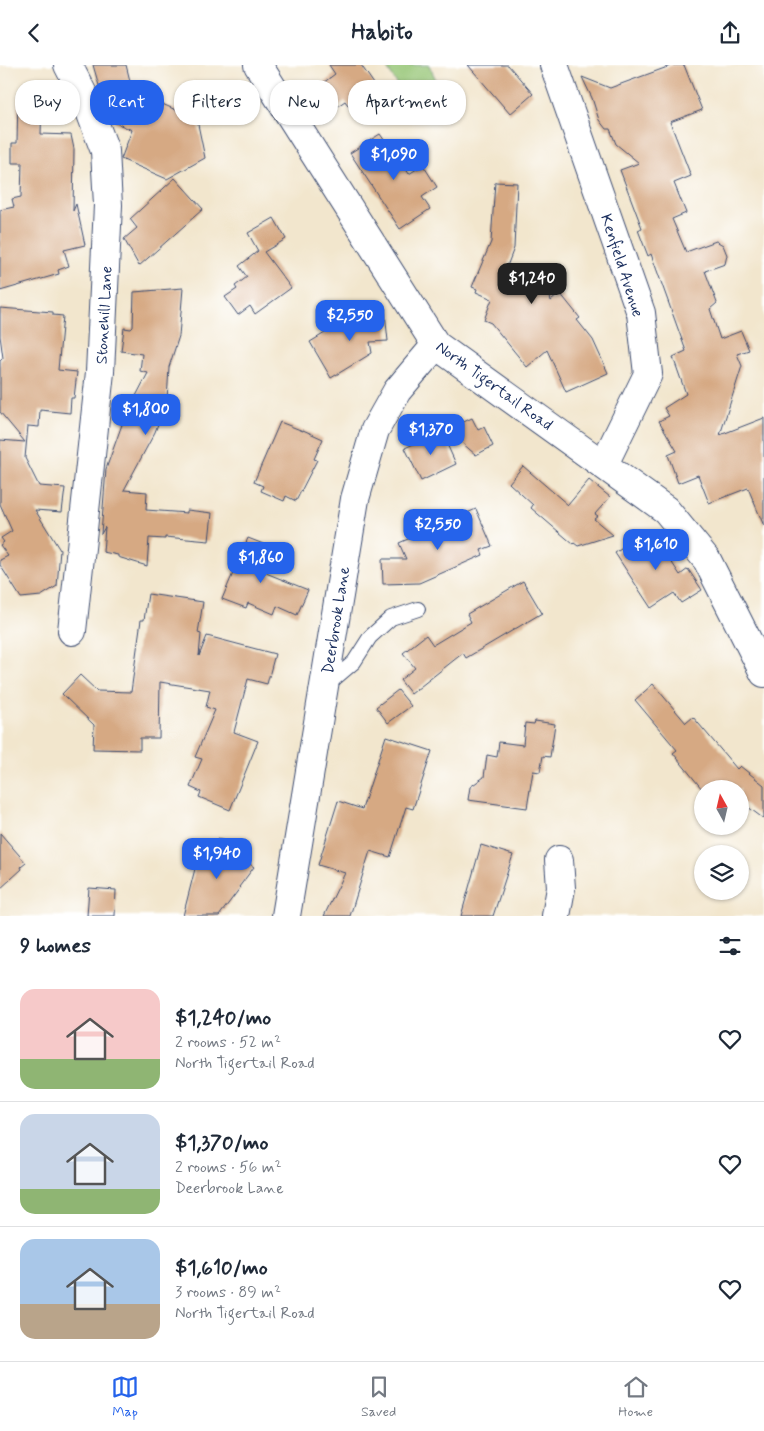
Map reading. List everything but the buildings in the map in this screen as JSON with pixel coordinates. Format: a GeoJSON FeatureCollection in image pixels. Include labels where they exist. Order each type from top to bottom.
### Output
{"type":"FeatureCollection","features":[{"type":"Feature","properties":{"kind":"street","name":"Stonehill Lane"},"geometry":{"type":"LineString","coordinates":[[68,65],[86,98],[105,151],[108,205],[100,372],[72,631]]}},
{"type":"Feature","properties":{"kind":"street","name":"North Tigertail Road"},"geometry":{"type":"LineString","coordinates":[[258,65],[436,345],[666,510],[706,560],[764,673]]}},
{"type":"Feature","properties":{"kind":"street","name":"Kenfield Avenue"},"geometry":{"type":"LineString","coordinates":[[554,65],[641,313],[648,374],[604,464]]}},
{"type":"Feature","properties":{"kind":"street","name":"Deerbrook Lane"},"geometry":{"type":"LineString","coordinates":[[286,916],[355,499],[375,431],[397,391],[436,345]]}},
{"type":"Feature","properties":{"kind":"street"},"geometry":{"type":"LineString","coordinates":[[556,916],[560,888],[559,859]]}},
{"type":"Feature","properties":{"kind":"lane"},"geometry":{"type":"LineString","coordinates":[[324,687],[354,662],[370,637],[391,618],[418,609]]}},
{"type":"Feature","properties":{"kind":"green space"},"geometry":{"type":"Polygon","coordinates":[[[385,65],[429,65],[436,80],[395,80],[385,65]]]}}]}
